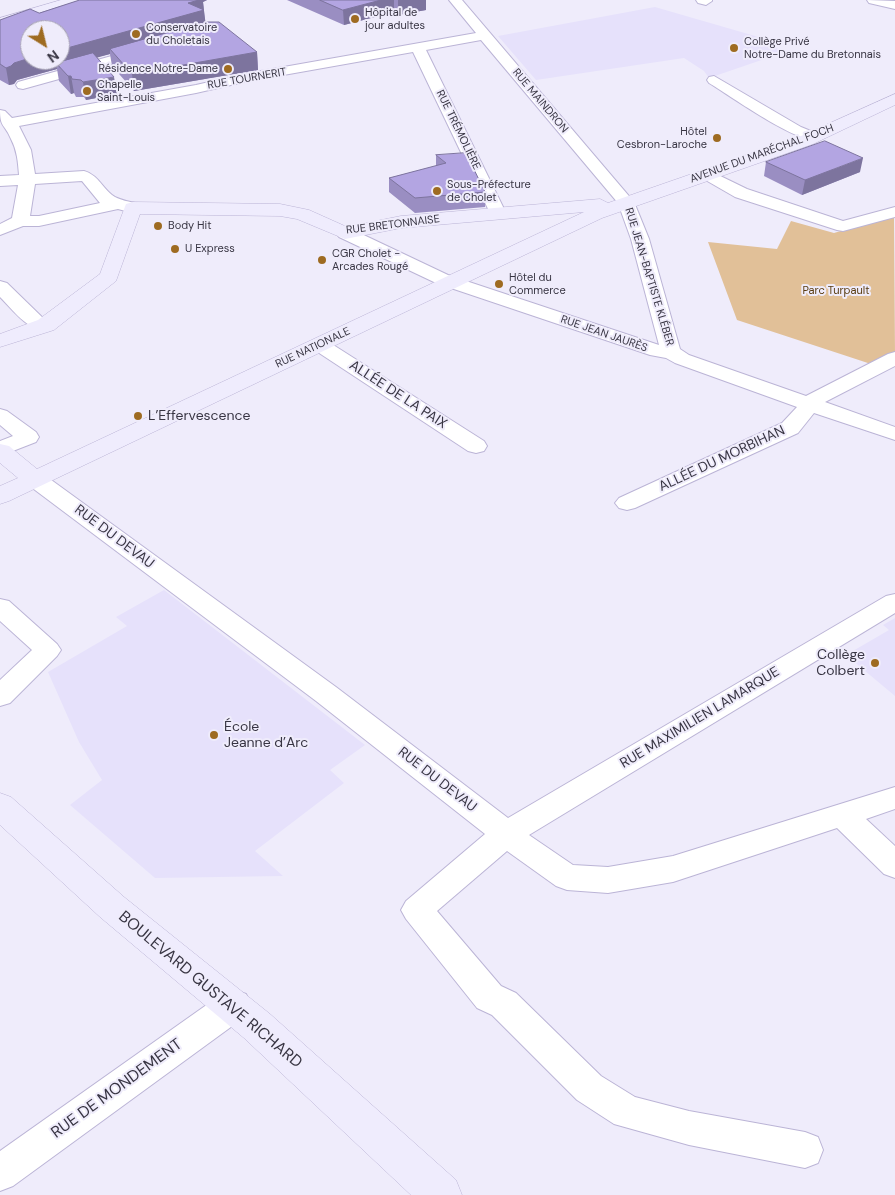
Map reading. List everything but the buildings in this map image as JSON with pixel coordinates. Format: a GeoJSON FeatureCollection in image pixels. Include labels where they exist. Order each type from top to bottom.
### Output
{"type":"FeatureCollection","features":[{"type":"Feature","properties":{"kind":"street"},"geometry":{"type":"LineString","coordinates":[[0,21],[61,0]]}},
{"type":"Feature","properties":{"kind":"street"},"geometry":{"type":"LineString","coordinates":[[0,21],[76,0]]}},
{"type":"Feature","properties":{"kind":"street","name":"RUE MAINDRON"},"geometry":{"type":"LineString","coordinates":[[454,0],[626,202]]}},
{"type":"Feature","properties":{"kind":"street"},"geometry":{"type":"LineString","coordinates":[[873,0],[895,5]]}},
{"type":"Feature","properties":{"kind":"street","name":"RUE TOURNERIT"},"geometry":{"type":"LineString","coordinates":[[5,118],[132,100],[485,35]]}},
{"type":"Feature","properties":{"kind":"street"},"geometry":{"type":"LineString","coordinates":[[23,85],[157,47]]}},
{"type":"Feature","properties":{"kind":"street","name":"RUE TRÉMOLIÈRE"},"geometry":{"type":"LineString","coordinates":[[416,48],[420,51],[498,213]]}},
{"type":"Feature","properties":{"kind":"street"},"geometry":{"type":"LineString","coordinates":[[100,63],[132,100]]}},
{"type":"Feature","properties":{"kind":"street"},"geometry":{"type":"LineString","coordinates":[[714,80],[796,130],[813,137]]}},
{"type":"Feature","properties":{"kind":"street","name":"AVENUE DU MARÉCHAL FOCH"},"geometry":{"type":"LineString","coordinates":[[626,202],[813,137],[895,99]]}},
{"type":"Feature","properties":{"kind":"street"},"geometry":{"type":"LineString","coordinates":[[5,118],[15,129],[28,166],[25,202],[20,221]]}},
{"type":"Feature","properties":{"kind":"street"},"geometry":{"type":"LineString","coordinates":[[708,175],[727,186],[763,201],[843,226],[895,212]]}},
{"type":"Feature","properties":{"kind":"street"},"geometry":{"type":"LineString","coordinates":[[3,180],[84,176],[89,178],[107,200],[125,206]]}},
{"type":"Feature","properties":{"kind":"street","name":"RUE BRETONNAISE"},"geometry":{"type":"LineString","coordinates":[[125,206],[280,210],[302,214],[345,234],[401,222],[626,202]]}},
{"type":"Feature","properties":{"kind":"street","name":"RUE NATIONALE"},"geometry":{"type":"LineString","coordinates":[[0,496],[453,283],[595,214],[626,202]]}},
{"type":"Feature","properties":{"kind":"street","name":"RUE JEAN-BAPTISTE KLÉBER"},"geometry":{"type":"LineString","coordinates":[[626,202],[640,240],[671,352]]}},
{"type":"Feature","properties":{"kind":"street"},"geometry":{"type":"LineString","coordinates":[[0,230],[20,221],[39,221],[125,206]]}},
{"type":"Feature","properties":{"kind":"street"},"geometry":{"type":"LineString","coordinates":[[0,341],[46,325],[109,277],[125,206]]}},
{"type":"Feature","properties":{"kind":"street","name":"RUE JEAN JAURÈS"},"geometry":{"type":"LineString","coordinates":[[345,234],[424,272],[453,283],[657,351],[671,352],[682,359],[895,434]]}},
{"type":"Feature","properties":{"kind":"street"},"geometry":{"type":"LineString","coordinates":[[0,287],[37,323],[46,325]]}},
{"type":"Feature","properties":{"kind":"street","name":"ALLÉE DE LA PAIX"},"geometry":{"type":"LineString","coordinates":[[320,345],[476,446]]}},
{"type":"Feature","properties":{"kind":"street"},"geometry":{"type":"LineString","coordinates":[[810,404],[895,358]]}},
{"type":"Feature","properties":{"kind":"street","name":"ALLÉE DU MORBIHAN"},"geometry":{"type":"LineString","coordinates":[[627,503],[790,428],[810,404]]}},
{"type":"Feature","properties":{"kind":"street"},"geometry":{"type":"LineString","coordinates":[[0,415],[28,437],[0,450],[36,478]]}},
{"type":"Feature","properties":{"kind":"street","name":"RUE DU DEVAU"},"geometry":{"type":"LineString","coordinates":[[36,478],[326,694],[506,834],[553,869],[567,877],[608,880],[673,869],[895,798]]}},
{"type":"Feature","properties":{"kind":"street","name":"RUE MAXIMILIEN LAMARQUE"},"geometry":{"type":"LineString","coordinates":[[805,1150],[689,1128],[627,1112],[604,1098],[588,1088],[504,1004],[489,998],[417,910],[506,834],[895,602]]}},
{"type":"Feature","properties":{"kind":"street"},"geometry":{"type":"LineString","coordinates":[[0,607],[48,650],[0,696]]}},
{"type":"Feature","properties":{"kind":"street","name":"BOULEVARD GUSTAVE RICHARD"},"geometry":{"type":"LineString","coordinates":[[0,806],[112,907],[234,1005],[441,1195]]}},
{"type":"Feature","properties":{"kind":"street"},"geometry":{"type":"LineString","coordinates":[[842,815],[895,865]]}},
{"type":"Feature","properties":{"kind":"street","name":"RUE DE MONDEMENT"},"geometry":{"type":"LineString","coordinates":[[0,1173],[234,1005]]}},
{"type":"Feature","properties":{"kind":"shaded area","name":"Collège Privé Notre-Dame du Bretonnais"},"geometry":{"type":"Polygon","coordinates":[[[655,7],[755,36],[785,52],[709,78],[704,71],[684,58],[536,80],[498,36],[655,7]]]}},
{"type":"Feature","properties":{"kind":"shaded area","name":"École Jeanne d’Arc"},"geometry":{"type":"Polygon","coordinates":[[[164,590],[365,745],[330,770],[344,783],[255,851],[283,876],[155,878],[70,805],[102,780],[79,742],[48,672],[127,626],[116,617],[164,590]]]}},
{"type":"Feature","properties":{"kind":"shaded area","name":"Collège Colbert"},"geometry":{"type":"Polygon","coordinates":[[[895,618],[895,696],[846,655],[889,630],[883,625],[895,618]]]}},
{"type":"Feature","properties":{"kind":"green space","name":"Parc Turpault"},"geometry":{"type":"Polygon","coordinates":[[[894,215],[895,354],[874,365],[737,320],[708,242],[777,249],[791,221],[834,233],[894,215]]]}},
{"type":"Feature","properties":{"kind":"place","name":"Hôpital de jour adultes"},"geometry":{"type":"Point","coordinates":[355,19]}},
{"type":"Feature","properties":{"kind":"place","name":"Conservatoire du Choletais"},"geometry":{"type":"Point","coordinates":[136,34]}},
{"type":"Feature","properties":{"kind":"place","name":"Collège Privé Notre-Dame du Bretonnais"},"geometry":{"type":"Point","coordinates":[734,48]}},
{"type":"Feature","properties":{"kind":"place","name":"Résidence Notre-Dame"},"geometry":{"type":"Point","coordinates":[228,69]}},
{"type":"Feature","properties":{"kind":"place","name":"Chapelle Saint-Louis"},"geometry":{"type":"Point","coordinates":[87,91]}},
{"type":"Feature","properties":{"kind":"place","name":"Hôtel Cesbron-Laroche"},"geometry":{"type":"Point","coordinates":[717,138]}},
{"type":"Feature","properties":{"kind":"place","name":"Sous-Préfecture de Cholet"},"geometry":{"type":"Point","coordinates":[437,191]}},
{"type":"Feature","properties":{"kind":"place","name":"Body Hit"},"geometry":{"type":"Point","coordinates":[158,226]}},
{"type":"Feature","properties":{"kind":"place","name":"U Express"},"geometry":{"type":"Point","coordinates":[175,249]}},
{"type":"Feature","properties":{"kind":"place","name":"CGR Cholet - Arcades Rougé"},"geometry":{"type":"Point","coordinates":[322,260]}},
{"type":"Feature","properties":{"kind":"place","name":"Hôtel du Commerce"},"geometry":{"type":"Point","coordinates":[499,284]}},
{"type":"Feature","properties":{"kind":"place","name":"L’Effervescence"},"geometry":{"type":"Point","coordinates":[138,416]}},
{"type":"Feature","properties":{"kind":"place","name":"Collège Colbert"},"geometry":{"type":"Point","coordinates":[875,663]}},
{"type":"Feature","properties":{"kind":"place","name":"École Jeanne d’Arc"},"geometry":{"type":"Point","coordinates":[214,735]}}]}
